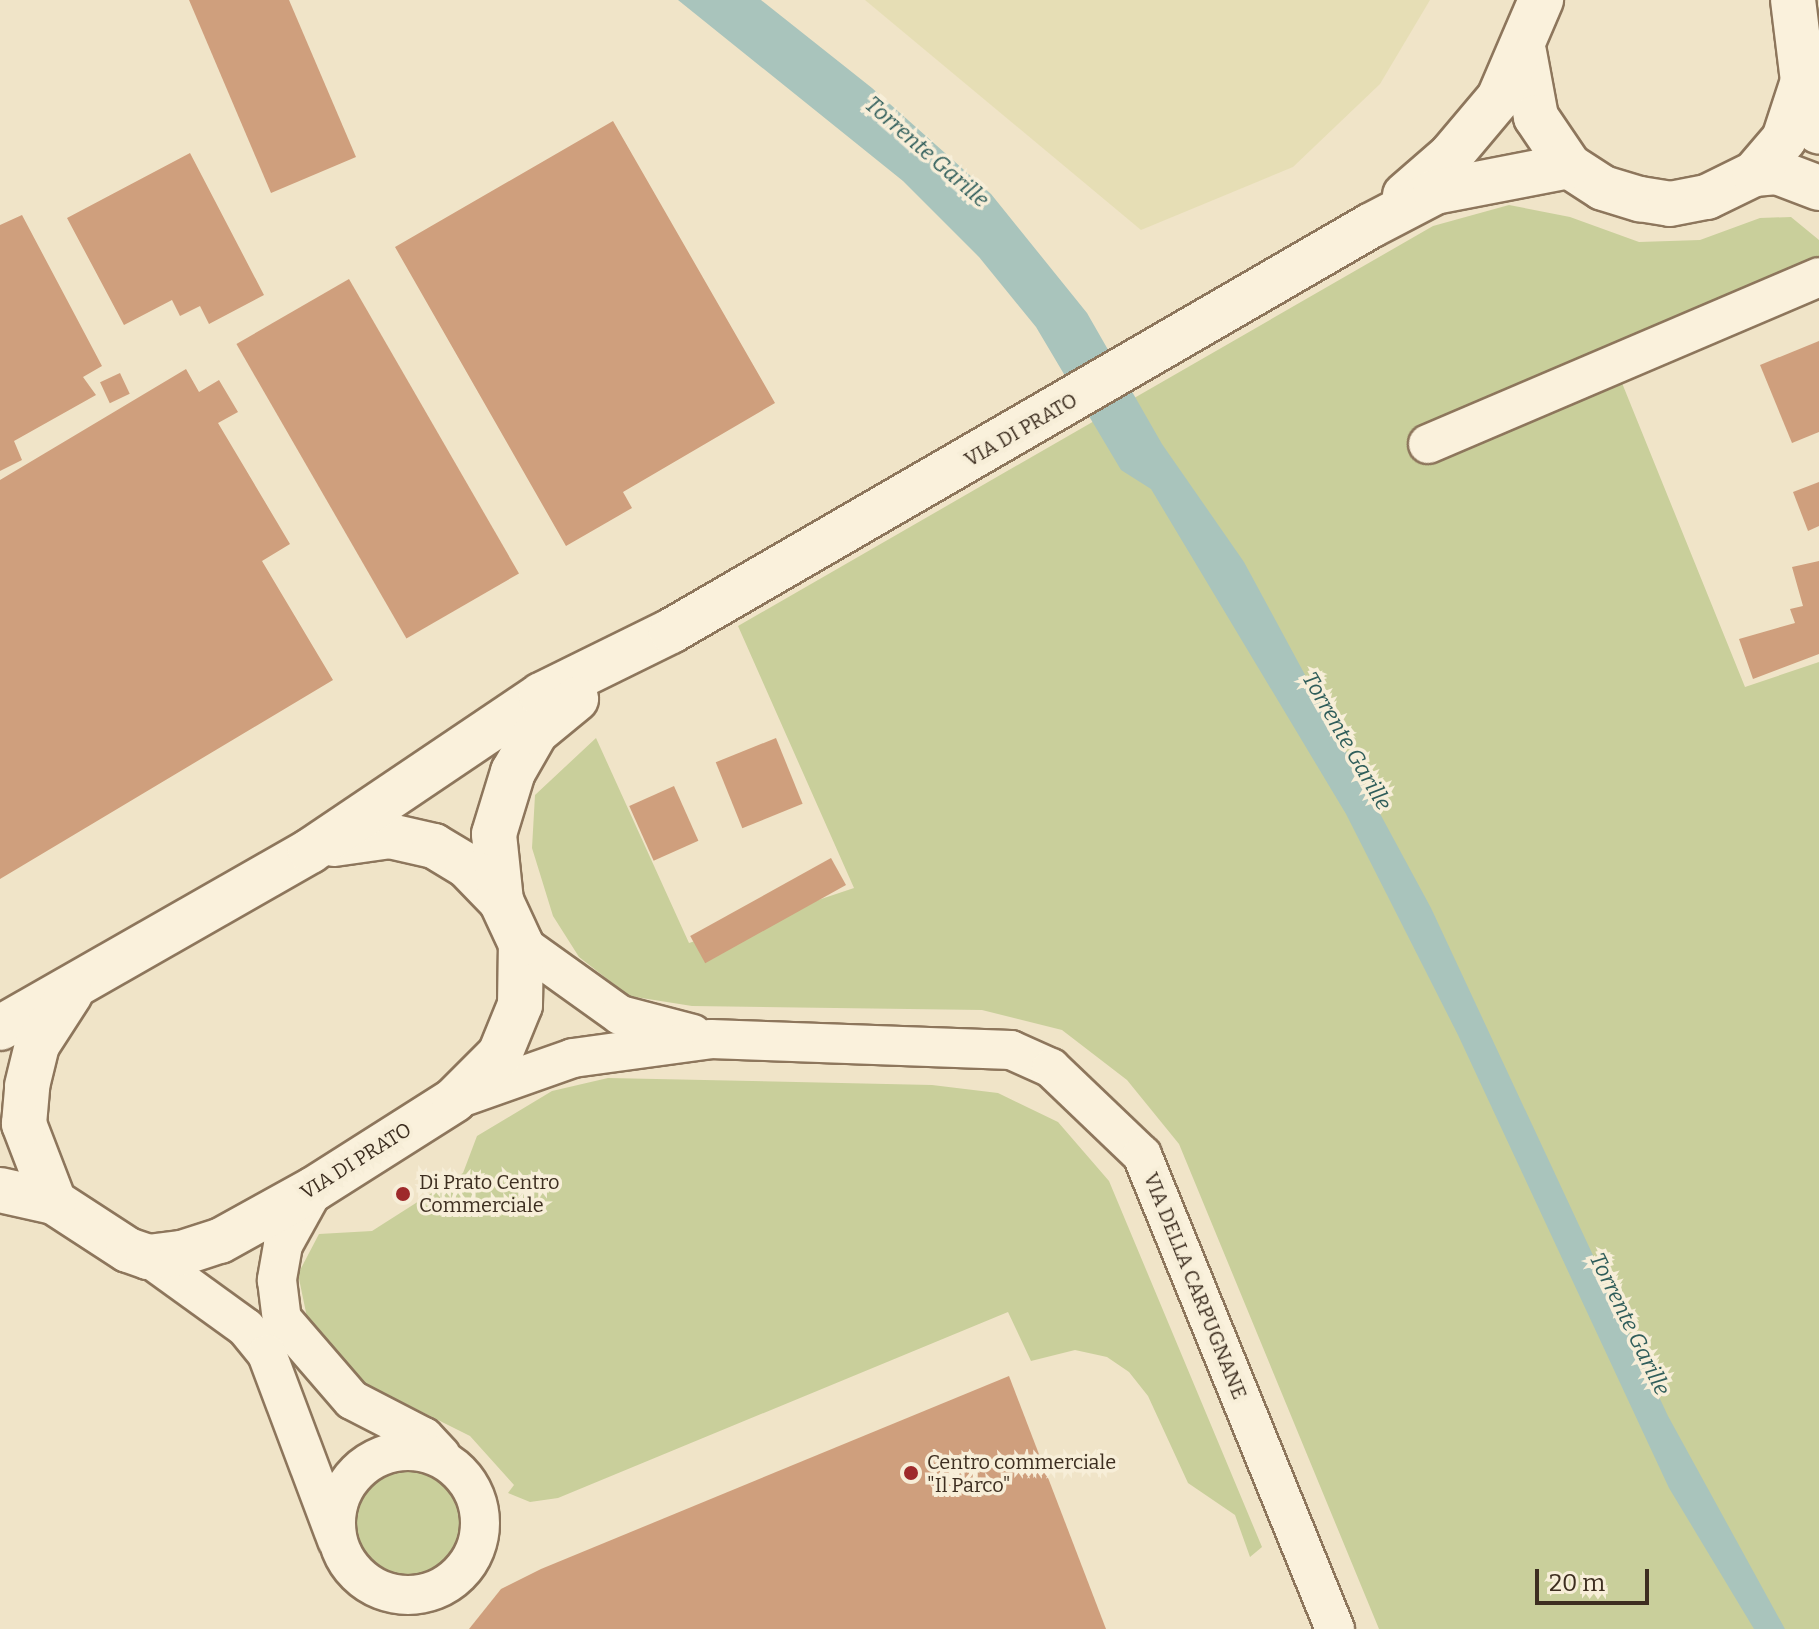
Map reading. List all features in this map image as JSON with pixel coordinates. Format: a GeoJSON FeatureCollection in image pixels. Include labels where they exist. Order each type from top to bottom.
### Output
{"type":"FeatureCollection","features":[{"type":"Feature","properties":{"kind":"main road","name":"VIA DI PRATO"},"geometry":{"type":"LineString","coordinates":[[1370,226],[1477,128],[1524,52],[1541,0]]}},
{"type":"Feature","properties":{"kind":"main road","name":"VIA DI PRATO"},"geometry":{"type":"LineString","coordinates":[[1524,52],[1536,117],[1569,166],[1603,188],[1670,204],[1732,189],[1754,174],[1784,139],[1808,53],[1793,0]]}},
{"type":"Feature","properties":{"kind":"main road"},"geometry":{"type":"LineString","coordinates":[[1808,53],[1819,132]]}},
{"type":"Feature","properties":{"kind":"main road","name":"VIA DI PRATO"},"geometry":{"type":"LineString","coordinates":[[0,1028],[74,989],[310,851],[541,695],[671,631],[1370,226],[1435,192],[1569,166]]}},
{"type":"Feature","properties":{"kind":"main road"},"geometry":{"type":"LineString","coordinates":[[1754,174],[1777,172],[1819,188]]}},
{"type":"Feature","properties":{"kind":"main road","name":"VIA DI PRATO"},"geometry":{"type":"LineString","coordinates":[[148,1257],[220,1241],[314,1189],[454,1100],[500,1054],[520,1005],[521,944],[501,901],[494,834],[513,772],[536,732],[671,631]]}},
{"type":"Feature","properties":{"kind":"main road","name":"VIA DI PRATO"},"geometry":{"type":"LineString","coordinates":[[310,851],[390,836],[434,846],[467,866],[501,901]]}},
{"type":"Feature","properties":{"kind":"main road","name":"VIA DI PRATO"},"geometry":{"type":"LineString","coordinates":[[54,1202],[24,1124],[27,1086],[37,1045],[74,989]]}},
{"type":"Feature","properties":{"kind":"main road"},"geometry":{"type":"LineString","coordinates":[[0,1190],[54,1202],[108,1240],[148,1257]]}},
{"type":"Feature","properties":{"kind":"street"},"geometry":{"type":"LineString","coordinates":[[1428,444],[1819,277]]}},
{"type":"Feature","properties":{"kind":"street","name":"VIA DELLA CARPUGNANE"},"geometry":{"type":"LineString","coordinates":[[521,944],[620,1015],[711,1039]]}},
{"type":"Feature","properties":{"kind":"street","name":"VIA DELLA CARPUGNANE"},"geometry":{"type":"LineString","coordinates":[[454,1100],[573,1058],[711,1039],[1011,1050],[1051,1068],[1142,1155],[1335,1629]]}},
{"type":"Feature","properties":{"kind":"street"},"geometry":{"type":"LineString","coordinates":[[148,1257],[246,1328],[267,1354],[347,1562],[378,1590],[420,1595],[449,1583],[471,1560],[481,1516],[476,1496],[424,1437],[352,1400],[282,1319],[277,1280],[283,1245],[314,1189]]}},
{"type":"Feature","properties":{"kind":"street"},"geometry":{"type":"LineString","coordinates":[[338,1541],[338,1506],[367,1464],[416,1451],[449,1463]]}},
{"type":"Feature","properties":{"kind":"shaded area"},"geometry":{"type":"Polygon","coordinates":[[[865,0],[1430,0],[1380,84],[1293,167],[1141,230],[865,0]]]}},
{"type":"Feature","properties":{"kind":"green space"},"geometry":{"type":"Polygon","coordinates":[[[1509,205],[1570,217],[1639,242],[1700,240],[1760,218],[1791,217],[1819,240],[1819,295],[1622,383],[1745,687],[1819,662],[1819,1629],[1379,1629],[1179,1144],[1127,1080],[1062,1030],[982,1010],[692,1006],[629,996],[579,957],[553,916],[532,848],[535,795],[596,738],[689,943],[854,888],[738,626],[1433,226],[1509,205]]]}},
{"type":"Feature","properties":{"kind":"green space"},"geometry":{"type":"Polygon","coordinates":[[[608,1078],[932,1085],[998,1093],[1058,1122],[1109,1181],[1262,1547],[1250,1557],[1235,1515],[1188,1483],[1148,1396],[1129,1372],[1107,1357],[1075,1350],[1031,1361],[1008,1312],[558,1498],[530,1502],[508,1493],[514,1485],[470,1436],[360,1381],[309,1327],[298,1274],[319,1234],[372,1231],[463,1173],[477,1136],[552,1091],[608,1078]]]}},
{"type":"Feature","properties":{"kind":"green space"},"geometry":{"type":"Polygon","coordinates":[[[407,1466],[429,1471],[447,1483],[459,1501],[464,1523],[459,1545],[447,1563],[429,1575],[407,1580],[385,1575],[367,1563],[355,1545],[350,1523],[355,1501],[367,1483],[385,1471],[407,1466]]]}},
{"type":"Feature","properties":{"kind":"water","name":"Torrente Garille"},"geometry":{"type":"Polygon","coordinates":[[[678,0],[761,0],[872,88],[991,194],[1087,313],[1162,444],[1244,562],[1431,908],[1668,1416],[1785,1629],[1754,1629],[1669,1488],[1458,1035],[1346,814],[1151,489],[1121,470],[1036,327],[979,257],[903,181],[678,0]]]}},
{"type":"Feature","properties":{"kind":"building"},"geometry":{"type":"Polygon","coordinates":[[[189,0],[289,0],[356,157],[271,193],[189,0]]]}},
{"type":"Feature","properties":{"kind":"building"},"geometry":{"type":"Polygon","coordinates":[[[613,121],[775,403],[623,492],[632,508],[566,546],[395,247],[613,121]]]}},
{"type":"Feature","properties":{"kind":"building"},"geometry":{"type":"Polygon","coordinates":[[[190,153],[264,295],[209,324],[200,306],[180,316],[172,300],[124,325],[67,218],[190,153]]]}},
{"type":"Feature","properties":{"kind":"building"},"geometry":{"type":"Polygon","coordinates":[[[22,215],[102,366],[83,377],[96,395],[14,441],[22,460],[0,471],[0,225],[22,215]]]}},
{"type":"Feature","properties":{"kind":"building"},"geometry":{"type":"Polygon","coordinates":[[[349,279],[519,573],[406,638],[236,344],[349,279]]]}},
{"type":"Feature","properties":{"kind":"building"},"geometry":{"type":"Polygon","coordinates":[[[1819,341],[1819,432],[1792,443],[1760,365],[1819,341]]]}},
{"type":"Feature","properties":{"kind":"building"},"geometry":{"type":"Polygon","coordinates":[[[186,369],[199,392],[219,380],[238,412],[218,423],[290,544],[262,561],[333,680],[0,879],[0,480],[186,369]]]}},
{"type":"Feature","properties":{"kind":"building"},"geometry":{"type":"Polygon","coordinates":[[[120,373],[130,394],[110,403],[100,382],[120,373]]]}},
{"type":"Feature","properties":{"kind":"building"},"geometry":{"type":"Polygon","coordinates":[[[1819,482],[1819,526],[1808,531],[1793,492],[1819,482]]]}},
{"type":"Feature","properties":{"kind":"building"},"geometry":{"type":"Polygon","coordinates":[[[1819,561],[1819,654],[1753,679],[1739,639],[1795,623],[1790,609],[1803,606],[1792,567],[1819,561]]]}},
{"type":"Feature","properties":{"kind":"building"},"geometry":{"type":"Polygon","coordinates":[[[776,738],[803,804],[742,828],[716,762],[776,738]]]}},
{"type":"Feature","properties":{"kind":"building"},"geometry":{"type":"Polygon","coordinates":[[[674,786],[698,841],[654,861],[629,806],[674,786]]]}},
{"type":"Feature","properties":{"kind":"building"},"geometry":{"type":"Polygon","coordinates":[[[831,858],[846,885],[705,963],[690,936],[831,858]]]}},
{"type":"Feature","properties":{"kind":"building","name":"Centro commerciale \"Il Parco\""},"geometry":{"type":"Polygon","coordinates":[[[1009,1376],[1106,1629],[469,1629],[501,1589],[541,1569],[1009,1376]]]}},
{"type":"Feature","properties":{"kind":"place","name":"Di Prato Centro Commerciale"},"geometry":{"type":"Point","coordinates":[403,1194]}},
{"type":"Feature","properties":{"kind":"place","name":"Centro commerciale \"Il Parco\""},"geometry":{"type":"Point","coordinates":[911,1473]}}]}
